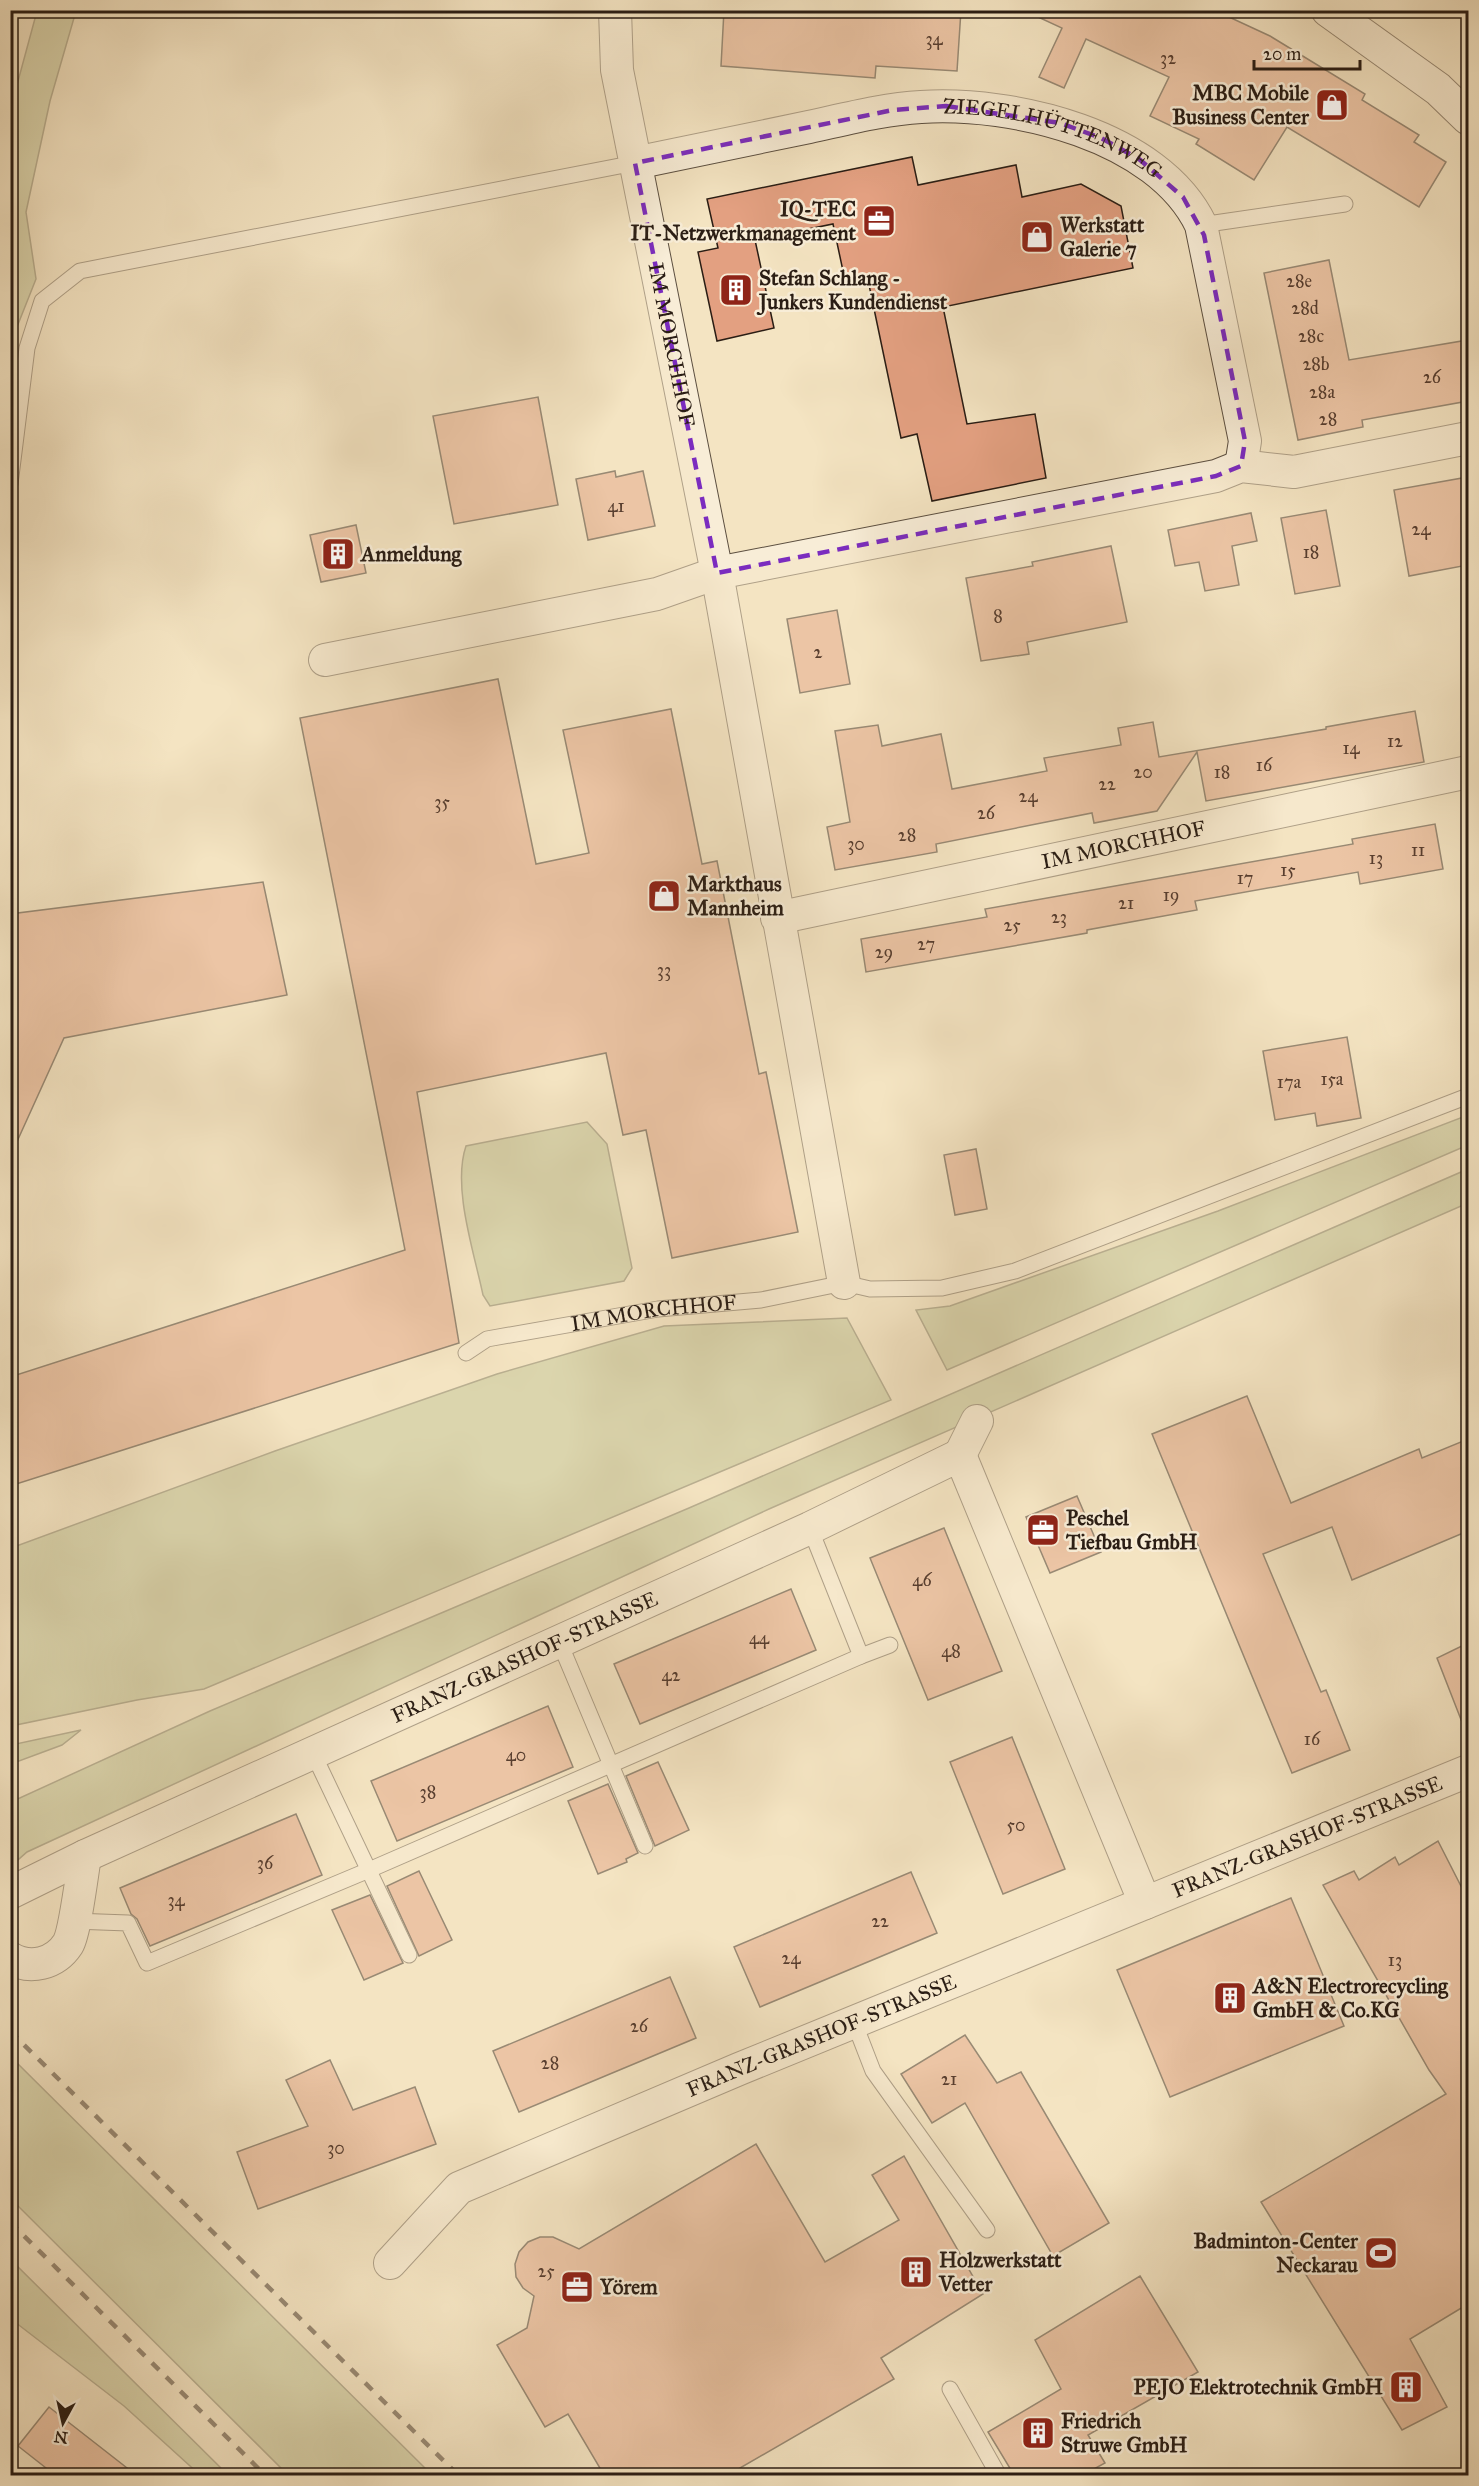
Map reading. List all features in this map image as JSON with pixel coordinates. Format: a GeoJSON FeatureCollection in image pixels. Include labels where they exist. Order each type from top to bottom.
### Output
{"type":"FeatureCollection","features":[{"type":"Feature","properties":{"kind":"main road"},"geometry":{"type":"LineString","coordinates":[[1328,10],[1437,89],[1468,118]]}},
{"type":"Feature","properties":{"kind":"street","name":"IM MORCHHOF"},"geometry":{"type":"LineString","coordinates":[[615,10],[617,70],[717,573],[844,1283]]}},
{"type":"Feature","properties":{"kind":"street","name":"ZIEGELHÜTTENWEG"},"geometry":{"type":"LineString","coordinates":[[635,163],[922,106],[976,108],[1060,123],[1119,146],[1140,159],[1173,187],[1183,197],[1201,225],[1245,441],[1241,466]]}},
{"type":"Feature","properties":{"kind":"street"},"geometry":{"type":"LineString","coordinates":[[325,660],[657,594],[717,573],[1216,476],[1241,466],[1294,472],[1468,438]]}},
{"type":"Feature","properties":{"kind":"street","name":"IM MORCHHOF"},"geometry":{"type":"LineString","coordinates":[[777,918],[1468,772]]}},
{"type":"Feature","properties":{"kind":"street"},"geometry":{"type":"LineString","coordinates":[[960,1455],[977,1421]]}},
{"type":"Feature","properties":{"kind":"street","name":"FRANZ-GRASHOF-STRASSE"},"geometry":{"type":"LineString","coordinates":[[10,1893],[810,1528],[960,1455],[1145,1903]]}},
{"type":"Feature","properties":{"kind":"street","name":"FRANZ-GRASHOF-STRASSE"},"geometry":{"type":"LineString","coordinates":[[390,2264],[459,2188],[854,2022],[1468,1771]]}},
{"type":"Feature","properties":{"kind":"street"},"geometry":{"type":"LineString","coordinates":[[10,1958],[17,1962],[38,1965],[56,1958],[69,1943],[85,1857]]}},
{"type":"Feature","properties":{"kind":"lane"},"geometry":{"type":"LineString","coordinates":[[10,484],[27,348],[42,301],[80,271],[635,163]]}},
{"type":"Feature","properties":{"kind":"lane"},"geometry":{"type":"LineString","coordinates":[[1201,225],[1345,204]]}},
{"type":"Feature","properties":{"kind":"lane","name":"IM MORCHHOF"},"geometry":{"type":"LineString","coordinates":[[466,1353],[487,1339],[658,1309],[761,1300],[844,1283],[870,1289],[942,1288],[1015,1270],[1468,1096]]}},
{"type":"Feature","properties":{"kind":"lane"},"geometry":{"type":"LineString","coordinates":[[810,1528],[861,1656]]}},
{"type":"Feature","properties":{"kind":"lane"},"geometry":{"type":"LineString","coordinates":[[559,1641],[645,1846]]}},
{"type":"Feature","properties":{"kind":"lane"},"geometry":{"type":"LineString","coordinates":[[73,1921],[128,1923],[147,1963],[369,1870],[890,1645]]}},
{"type":"Feature","properties":{"kind":"lane"},"geometry":{"type":"LineString","coordinates":[[313,1753],[409,1955]]}},
{"type":"Feature","properties":{"kind":"lane"},"geometry":{"type":"LineString","coordinates":[[854,2022],[873,2071],[987,2230]]}},
{"type":"Feature","properties":{"kind":"lane"},"geometry":{"type":"LineString","coordinates":[[950,2389],[999,2475]]}},
{"type":"Feature","properties":{"kind":"highlighted area"},"geometry":{"type":"Polygon","coordinates":[[[946,106],[1060,123],[1101,138],[1139,159],[1183,197],[1204,235],[1245,441],[1241,466],[1216,476],[717,573],[635,163],[893,110],[946,106]]]}},
{"type":"Feature","properties":{"kind":"green space"},"geometry":{"type":"Polygon","coordinates":[[[37,11],[76,11],[50,101],[26,212],[36,279],[11,342],[11,107],[37,11]]]}},
{"type":"Feature","properties":{"kind":"green space"},"geometry":{"type":"Polygon","coordinates":[[[1468,1115],[1468,1145],[947,1370],[916,1310],[950,1306],[1218,1211],[1468,1115]]]}},
{"type":"Feature","properties":{"kind":"green space"},"geometry":{"type":"Polygon","coordinates":[[[587,1122],[607,1144],[632,1268],[624,1281],[490,1306],[483,1295],[463,1200],[462,1162],[466,1146],[587,1122]]]}},
{"type":"Feature","properties":{"kind":"green space"},"geometry":{"type":"Polygon","coordinates":[[[1468,1169],[1468,1203],[769,1509],[27,1852],[11,1866],[11,1802],[210,1711],[689,1508],[1468,1169]]]}},
{"type":"Feature","properties":{"kind":"green space"},"geometry":{"type":"Polygon","coordinates":[[[847,1318],[891,1400],[204,1689],[137,1700],[11,1726],[11,1548],[275,1451],[497,1374],[664,1326],[847,1318]]]}},
{"type":"Feature","properties":{"kind":"green space"},"geometry":{"type":"Polygon","coordinates":[[[81,1730],[62,1745],[11,1764],[11,1745],[81,1730]]]}},
{"type":"Feature","properties":{"kind":"green space"},"geometry":{"type":"Polygon","coordinates":[[[11,2057],[432,2475],[288,2475],[11,2199],[11,2057]]]}},
{"type":"Feature","properties":{"kind":"green space"},"geometry":{"type":"Polygon","coordinates":[[[10,2259],[228,2475],[200,2475],[124,2406],[11,2319],[10,2259]]]}},
{"type":"Feature","properties":{"kind":"building"},"geometry":{"type":"Polygon","coordinates":[[[724,10],[961,10],[957,71],[876,66],[875,78],[721,66],[724,10]]]}},
{"type":"Feature","properties":{"kind":"building"},"geometry":{"type":"Polygon","coordinates":[[[1023,10],[1214,10],[1270,36],[1365,94],[1362,100],[1419,135],[1414,142],[1446,162],[1419,207],[1287,127],[1254,180],[1196,144],[1199,139],[1150,116],[1169,77],[1086,39],[1064,88],[1039,77],[1062,28],[1023,10]]]}},
{"type":"Feature","properties":{"kind":"building"},"geometry":{"type":"Polygon","coordinates":[[[912,157],[918,185],[1016,165],[1022,197],[1081,184],[1121,206],[1133,268],[943,307],[967,424],[1035,414],[1046,478],[932,501],[917,434],[901,438],[868,280],[846,285],[833,224],[755,240],[774,328],[717,341],[698,252],[718,248],[707,199],[912,157]]]}},
{"type":"Feature","properties":{"kind":"building"},"geometry":{"type":"Polygon","coordinates":[[[1329,260],[1349,360],[1468,340],[1468,401],[1362,420],[1363,427],[1298,440],[1264,273],[1329,260]]]}},
{"type":"Feature","properties":{"kind":"building"},"geometry":{"type":"Polygon","coordinates":[[[538,397],[558,505],[454,524],[433,416],[538,397]]]}},
{"type":"Feature","properties":{"kind":"building"},"geometry":{"type":"Polygon","coordinates":[[[615,471],[616,477],[643,471],[655,526],[588,540],[576,479],[615,471]]]}},
{"type":"Feature","properties":{"kind":"building"},"geometry":{"type":"Polygon","coordinates":[[[1468,477],[1468,565],[1409,576],[1394,490],[1468,477]]]}},
{"type":"Feature","properties":{"kind":"building"},"geometry":{"type":"Polygon","coordinates":[[[1326,510],[1340,586],[1295,594],[1281,518],[1326,510]]]}},
{"type":"Feature","properties":{"kind":"building"},"geometry":{"type":"Polygon","coordinates":[[[1251,513],[1257,541],[1232,546],[1239,585],[1205,591],[1199,562],[1175,566],[1168,530],[1251,513]]]}},
{"type":"Feature","properties":{"kind":"building","name":"Anmeldung"},"geometry":{"type":"Polygon","coordinates":[[[356,525],[366,573],[321,582],[310,535],[356,525]]]}},
{"type":"Feature","properties":{"kind":"building"},"geometry":{"type":"Polygon","coordinates":[[[1111,546],[1127,622],[1027,642],[1029,654],[981,661],[966,578],[1033,566],[1032,562],[1111,546]]]}},
{"type":"Feature","properties":{"kind":"building"},"geometry":{"type":"Polygon","coordinates":[[[837,610],[850,684],[800,693],[787,619],[837,610]]]}},
{"type":"Feature","properties":{"kind":"building"},"geometry":{"type":"Polygon","coordinates":[[[498,679],[536,864],[589,853],[563,730],[671,709],[702,864],[717,861],[759,1074],[766,1072],[798,1232],[672,1258],[646,1130],[623,1135],[606,1053],[417,1092],[459,1343],[10,1486],[10,1377],[405,1250],[300,718],[498,679]]]}},
{"type":"Feature","properties":{"kind":"building"},"geometry":{"type":"Polygon","coordinates":[[[1415,711],[1424,762],[1206,801],[1197,752],[1157,811],[1094,823],[1092,813],[936,844],[937,852],[835,870],[827,827],[850,822],[835,731],[878,725],[882,746],[941,734],[952,789],[1047,771],[1044,758],[1121,745],[1118,728],[1153,722],[1159,757],[1326,729],[1326,727],[1415,711]]]}},
{"type":"Feature","properties":{"kind":"building"},"geometry":{"type":"Polygon","coordinates":[[[1435,824],[1443,869],[1360,884],[1358,872],[1195,901],[1197,910],[1087,930],[1087,933],[866,972],[861,939],[987,917],[985,909],[1353,844],[1352,839],[1435,824]]]}},
{"type":"Feature","properties":{"kind":"building"},"geometry":{"type":"Polygon","coordinates":[[[263,882],[287,995],[64,1038],[10,1157],[10,914],[263,882]]]}},
{"type":"Feature","properties":{"kind":"building"},"geometry":{"type":"Polygon","coordinates":[[[1347,1037],[1361,1118],[1317,1126],[1315,1113],[1275,1120],[1263,1051],[1347,1037]]]}},
{"type":"Feature","properties":{"kind":"building"},"geometry":{"type":"Polygon","coordinates":[[[976,1149],[987,1209],[955,1215],[944,1155],[976,1149]]]}},
{"type":"Feature","properties":{"kind":"building"},"geometry":{"type":"Polygon","coordinates":[[[1247,1396],[1291,1503],[1419,1449],[1422,1458],[1468,1439],[1468,1531],[1352,1580],[1332,1527],[1263,1554],[1321,1692],[1326,1690],[1350,1750],[1292,1773],[1152,1434],[1247,1396]]]}},
{"type":"Feature","properties":{"kind":"building"},"geometry":{"type":"Polygon","coordinates":[[[1077,1496],[1101,1552],[1050,1573],[1026,1517],[1077,1496]]]}},
{"type":"Feature","properties":{"kind":"building"},"geometry":{"type":"Polygon","coordinates":[[[944,1528],[1002,1671],[928,1700],[870,1558],[944,1528]]]}},
{"type":"Feature","properties":{"kind":"building"},"geometry":{"type":"Polygon","coordinates":[[[791,1589],[816,1650],[640,1724],[614,1664],[791,1589]]]}},
{"type":"Feature","properties":{"kind":"building"},"geometry":{"type":"Polygon","coordinates":[[[1468,1643],[1468,1734],[1467,1735],[1437,1658],[1468,1643]]]}},
{"type":"Feature","properties":{"kind":"building"},"geometry":{"type":"Polygon","coordinates":[[[548,1706],[573,1767],[397,1841],[371,1781],[548,1706]]]}},
{"type":"Feature","properties":{"kind":"building"},"geometry":{"type":"Polygon","coordinates":[[[1012,1737],[1065,1869],[1003,1894],[950,1762],[1012,1737]]]}},
{"type":"Feature","properties":{"kind":"building"},"geometry":{"type":"Polygon","coordinates":[[[658,1762],[689,1830],[655,1846],[626,1776],[658,1762]]]}},
{"type":"Feature","properties":{"kind":"building"},"geometry":{"type":"Polygon","coordinates":[[[608,1784],[638,1853],[626,1859],[627,1862],[598,1874],[568,1801],[608,1784]]]}},
{"type":"Feature","properties":{"kind":"building"},"geometry":{"type":"Polygon","coordinates":[[[296,1814],[322,1875],[150,1946],[137,1919],[131,1914],[120,1888],[296,1814]]]}},
{"type":"Feature","properties":{"kind":"building"},"geometry":{"type":"Polygon","coordinates":[[[1438,1841],[1468,1900],[1468,2304],[1410,2339],[1447,2407],[1402,2430],[1261,2202],[1446,2094],[1429,2070],[1323,1885],[1354,1871],[1359,1880],[1395,1857],[1399,1865],[1438,1841]]]}},
{"type":"Feature","properties":{"kind":"building"},"geometry":{"type":"Polygon","coordinates":[[[419,1871],[452,1940],[419,1956],[387,1886],[419,1871]]]}},
{"type":"Feature","properties":{"kind":"building"},"geometry":{"type":"Polygon","coordinates":[[[911,1872],[937,1933],[760,2007],[734,1947],[911,1872]]]}},
{"type":"Feature","properties":{"kind":"building"},"geometry":{"type":"Polygon","coordinates":[[[370,1895],[403,1963],[364,1980],[332,1910],[370,1895]]]}},
{"type":"Feature","properties":{"kind":"building","name":"A&N Electrorecycling GmbH & Co.KG"},"geometry":{"type":"Polygon","coordinates":[[[1291,1898],[1344,2026],[1170,2097],[1117,1970],[1291,1898]]]}},
{"type":"Feature","properties":{"kind":"building"},"geometry":{"type":"Polygon","coordinates":[[[670,1977],[696,2038],[519,2112],[493,2051],[670,1977]]]}},
{"type":"Feature","properties":{"kind":"building"},"geometry":{"type":"Polygon","coordinates":[[[965,2035],[997,2083],[1021,2072],[1109,2223],[1053,2256],[965,2103],[932,2123],[901,2074],[965,2035]]]}},
{"type":"Feature","properties":{"kind":"building"},"geometry":{"type":"Polygon","coordinates":[[[330,2060],[353,2110],[415,2087],[436,2144],[258,2209],[237,2152],[308,2126],[286,2080],[330,2060]]]}},
{"type":"Feature","properties":{"kind":"building"},"geometry":{"type":"Polygon","coordinates":[[[756,2144],[825,2262],[899,2220],[872,2175],[904,2156],[983,2294],[881,2358],[894,2379],[728,2475],[604,2475],[568,2414],[545,2427],[497,2345],[527,2328],[534,2296],[523,2288],[516,2277],[515,2264],[519,2252],[528,2242],[540,2237],[553,2237],[579,2249],[756,2144]]]}},
{"type":"Feature","properties":{"kind":"building"},"geometry":{"type":"Polygon","coordinates":[[[1140,2276],[1198,2372],[1088,2435],[1105,2463],[1083,2475],[1014,2475],[988,2432],[1061,2389],[1035,2340],[1140,2276]]]}},
{"type":"Feature","properties":{"kind":"building"},"geometry":{"type":"Polygon","coordinates":[[[49,2407],[136,2475],[55,2475],[18,2446],[49,2407]]]}},
{"type":"Feature","properties":{"kind":"railway"},"geometry":{"type":"LineString","coordinates":[[10,2031],[459,2476]]}},
{"type":"Feature","properties":{"kind":"railway"},"geometry":{"type":"LineString","coordinates":[[10,2222],[266,2476]]}},
{"type":"Feature","properties":{"kind":"place","name":"MBC Mobile Business Center"},"geometry":{"type":"Point","coordinates":[1332,105]}},
{"type":"Feature","properties":{"kind":"place","name":"IQ-TEC IT-Netzwerkmanagement"},"geometry":{"type":"Point","coordinates":[879,221]}},
{"type":"Feature","properties":{"kind":"place","name":"Werkstatt Galerie 7"},"geometry":{"type":"Point","coordinates":[1037,237]}},
{"type":"Feature","properties":{"kind":"place","name":"Stefan Schlang - Junkers Kundendienst"},"geometry":{"type":"Point","coordinates":[736,290]}},
{"type":"Feature","properties":{"kind":"place","name":"Anmeldung"},"geometry":{"type":"Point","coordinates":[338,554]}},
{"type":"Feature","properties":{"kind":"place","name":"Markthaus Mannheim"},"geometry":{"type":"Point","coordinates":[664,896]}},
{"type":"Feature","properties":{"kind":"place","name":"Peschel Tiefbau GmbH"},"geometry":{"type":"Point","coordinates":[1043,1530]}},
{"type":"Feature","properties":{"kind":"place","name":"A&N Electrorecycling GmbH & Co.KG"},"geometry":{"type":"Point","coordinates":[1230,1998]}},
{"type":"Feature","properties":{"kind":"place","name":"Badminton-Center Neckarau"},"geometry":{"type":"Point","coordinates":[1381,2253]}},
{"type":"Feature","properties":{"kind":"place","name":"Holzwerkstatt Vetter"},"geometry":{"type":"Point","coordinates":[916,2272]}},
{"type":"Feature","properties":{"kind":"place","name":"Yörem"},"geometry":{"type":"Point","coordinates":[577,2287]}},
{"type":"Feature","properties":{"kind":"place","name":"PEJO Elektrotechnik GmbH"},"geometry":{"type":"Point","coordinates":[1406,2387]}},
{"type":"Feature","properties":{"kind":"place","name":"Friedrich Struwe GmbH"},"geometry":{"type":"Point","coordinates":[1038,2433]}}]}
